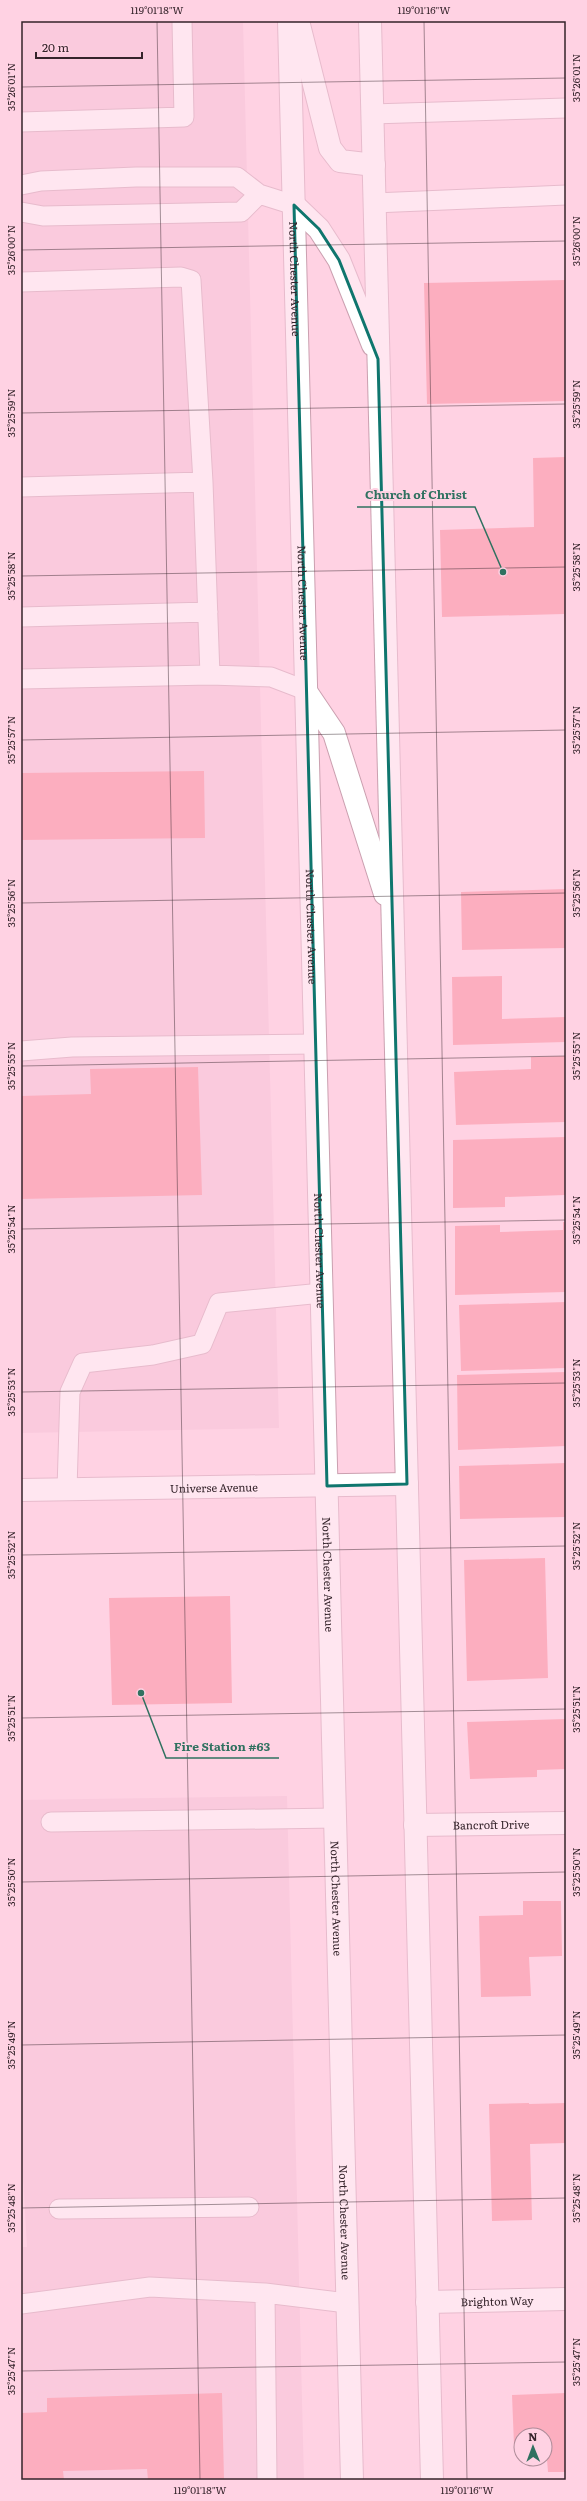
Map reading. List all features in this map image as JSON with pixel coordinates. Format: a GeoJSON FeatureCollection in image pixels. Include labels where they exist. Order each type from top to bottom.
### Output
{"type":"FeatureCollection","features":[{"type":"Feature","properties":{"kind":"main road","name":"North Chester Avenue"},"geometry":{"type":"LineString","coordinates":[[289,21],[352,2480]]}},
{"type":"Feature","properties":{"kind":"main road"},"geometry":{"type":"LineString","coordinates":[[298,21],[330,148],[340,161],[374,165]]}},
{"type":"Feature","properties":{"kind":"main road"},"geometry":{"type":"LineString","coordinates":[[370,21],[432,2480]]}},
{"type":"Feature","properties":{"kind":"main road"},"geometry":{"type":"LineString","coordinates":[[294,204],[319,229],[339,260],[378,359]]}},
{"type":"Feature","properties":{"kind":"main road"},"geometry":{"type":"LineString","coordinates":[[305,690],[334,733],[392,918]]}},
{"type":"Feature","properties":{"kind":"main road","name":"Universe Avenue"},"geometry":{"type":"LineString","coordinates":[[21,1490],[407,1484]]}},
{"type":"Feature","properties":{"kind":"main road","name":"Bancroft Drive"},"geometry":{"type":"LineString","coordinates":[[415,1825],[566,1823]]}},
{"type":"Feature","properties":{"kind":"main road","name":"Brighton Way"},"geometry":{"type":"LineString","coordinates":[[427,2302],[566,2299]]}},
{"type":"Feature","properties":{"kind":"lane"},"geometry":{"type":"LineString","coordinates":[[21,122],[184,117],[182,21]]}},
{"type":"Feature","properties":{"kind":"lane"},"geometry":{"type":"LineString","coordinates":[[372,114],[566,108]]}},
{"type":"Feature","properties":{"kind":"lane"},"geometry":{"type":"LineString","coordinates":[[21,185],[41,181],[136,177],[237,177],[259,194],[294,204]]}},
{"type":"Feature","properties":{"kind":"lane"},"geometry":{"type":"LineString","coordinates":[[21,212],[43,216],[241,212],[259,194]]}},
{"type":"Feature","properties":{"kind":"lane"},"geometry":{"type":"LineString","coordinates":[[374,203],[566,194]]}},
{"type":"Feature","properties":{"kind":"lane"},"geometry":{"type":"LineString","coordinates":[[21,282],[181,277],[191,280],[203,482],[210,675]]}},
{"type":"Feature","properties":{"kind":"lane"},"geometry":{"type":"LineString","coordinates":[[21,487],[203,482]]}},
{"type":"Feature","properties":{"kind":"lane"},"geometry":{"type":"LineString","coordinates":[[21,617],[208,612]]}},
{"type":"Feature","properties":{"kind":"lane"},"geometry":{"type":"LineString","coordinates":[[21,679],[210,675],[271,677],[305,690]]}},
{"type":"Feature","properties":{"kind":"lane"},"geometry":{"type":"LineString","coordinates":[[21,1051],[72,1047],[315,1044]]}},
{"type":"Feature","properties":{"kind":"lane"},"geometry":{"type":"LineString","coordinates":[[67,1489],[70,1392],[82,1363],[153,1355],[202,1344],[219,1303],[322,1293]]}},
{"type":"Feature","properties":{"kind":"lane"},"geometry":{"type":"LineString","coordinates":[[51,1822],[336,1818]]}},
{"type":"Feature","properties":{"kind":"lane"},"geometry":{"type":"LineString","coordinates":[[59,2209],[249,2207]]}},
{"type":"Feature","properties":{"kind":"lane"},"geometry":{"type":"LineString","coordinates":[[21,2304],[150,2287],[265,2293],[347,2303]]}},
{"type":"Feature","properties":{"kind":"lane"},"geometry":{"type":"LineString","coordinates":[[265,2293],[267,2480]]}},
{"type":"Feature","properties":{"kind":"highlighted area"},"geometry":{"type":"Polygon","coordinates":[[[294,205],[319,229],[339,260],[378,359],[407,1484],[327,1486],[294,205]]]}},
{"type":"Feature","properties":{"kind":"shaded area"},"geometry":{"type":"Polygon","coordinates":[[[21,21],[243,21],[279,1428],[21,1433],[21,21]]]}},
{"type":"Feature","properties":{"kind":"shaded area"},"geometry":{"type":"Polygon","coordinates":[[[287,1796],[304,2480],[21,2480],[21,2247],[27,2247],[21,2141],[21,1800],[287,1796]]]}},
{"type":"Feature","properties":{"kind":"building"},"geometry":{"type":"Polygon","coordinates":[[[566,280],[566,401],[427,404],[424,283],[566,280]]]}},
{"type":"Feature","properties":{"kind":"building"},"geometry":{"type":"Polygon","coordinates":[[[566,457],[566,657],[564,614],[442,617],[440,530],[534,527],[533,458],[566,457]]]}},
{"type":"Feature","properties":{"kind":"building"},"geometry":{"type":"Polygon","coordinates":[[[204,771],[205,838],[21,840],[21,773],[204,771]]]}},
{"type":"Feature","properties":{"kind":"building"},"geometry":{"type":"Polygon","coordinates":[[[566,889],[566,948],[462,950],[461,892],[566,889]]]}},
{"type":"Feature","properties":{"kind":"building"},"geometry":{"type":"Polygon","coordinates":[[[502,976],[502,1019],[566,1017],[566,1042],[453,1045],[452,977],[502,976]]]}},
{"type":"Feature","properties":{"kind":"building"},"geometry":{"type":"Polygon","coordinates":[[[566,1056],[566,1122],[456,1125],[454,1072],[531,1069],[531,1057],[566,1056]]]}},
{"type":"Feature","properties":{"kind":"building"},"geometry":{"type":"Polygon","coordinates":[[[198,1067],[202,1195],[21,1199],[21,1096],[91,1094],[90,1069],[198,1067]]]}},
{"type":"Feature","properties":{"kind":"building"},"geometry":{"type":"Polygon","coordinates":[[[566,1137],[566,1199],[565,1195],[505,1197],[505,1207],[453,1208],[453,1140],[566,1137]]]}},
{"type":"Feature","properties":{"kind":"building"},"geometry":{"type":"Polygon","coordinates":[[[563,1222],[566,1222],[566,1292],[455,1295],[455,1226],[500,1225],[500,1232],[563,1230],[563,1222]]]}},
{"type":"Feature","properties":{"kind":"building"},"geometry":{"type":"Polygon","coordinates":[[[566,1302],[566,1368],[461,1371],[459,1305],[566,1302]]]}},
{"type":"Feature","properties":{"kind":"building"},"geometry":{"type":"Polygon","coordinates":[[[566,1372],[566,1446],[458,1450],[457,1375],[566,1372]]]}},
{"type":"Feature","properties":{"kind":"building"},"geometry":{"type":"Polygon","coordinates":[[[566,1463],[566,1517],[460,1519],[459,1466],[566,1463]]]}},
{"type":"Feature","properties":{"kind":"building"},"geometry":{"type":"Polygon","coordinates":[[[545,1558],[548,1678],[467,1681],[464,1560],[545,1558]]]}},
{"type":"Feature","properties":{"kind":"building"},"geometry":{"type":"Polygon","coordinates":[[[230,1596],[232,1703],[112,1705],[109,1598],[230,1596]]]}},
{"type":"Feature","properties":{"kind":"building"},"geometry":{"type":"Polygon","coordinates":[[[566,1719],[566,1769],[537,1770],[537,1777],[470,1779],[467,1722],[566,1719]]]}},
{"type":"Feature","properties":{"kind":"building"},"geometry":{"type":"Polygon","coordinates":[[[523,1901],[561,1901],[562,1956],[529,1957],[531,1996],[481,1997],[479,1916],[523,1915],[523,1901]]]}},
{"type":"Feature","properties":{"kind":"building"},"geometry":{"type":"Polygon","coordinates":[[[566,2103],[566,2143],[530,2144],[532,2220],[492,2221],[489,2104],[566,2103]]]}},
{"type":"Feature","properties":{"kind":"building"},"geometry":{"type":"Polygon","coordinates":[[[222,2393],[224,2480],[148,2480],[147,2469],[63,2471],[64,2480],[21,2480],[21,2413],[47,2412],[47,2398],[222,2393]]]}},
{"type":"Feature","properties":{"kind":"building"},"geometry":{"type":"Polygon","coordinates":[[[566,2393],[566,2472],[548,2472],[548,2467],[553,2467],[553,2427],[513,2427],[512,2395],[566,2393]]]}},
{"type":"Feature","properties":{"kind":"place","name":"Church of Christ"},"geometry":{"type":"Point","coordinates":[503,572]}},
{"type":"Feature","properties":{"kind":"place","name":"Fire Station #63"},"geometry":{"type":"Point","coordinates":[141,1693]}}]}
